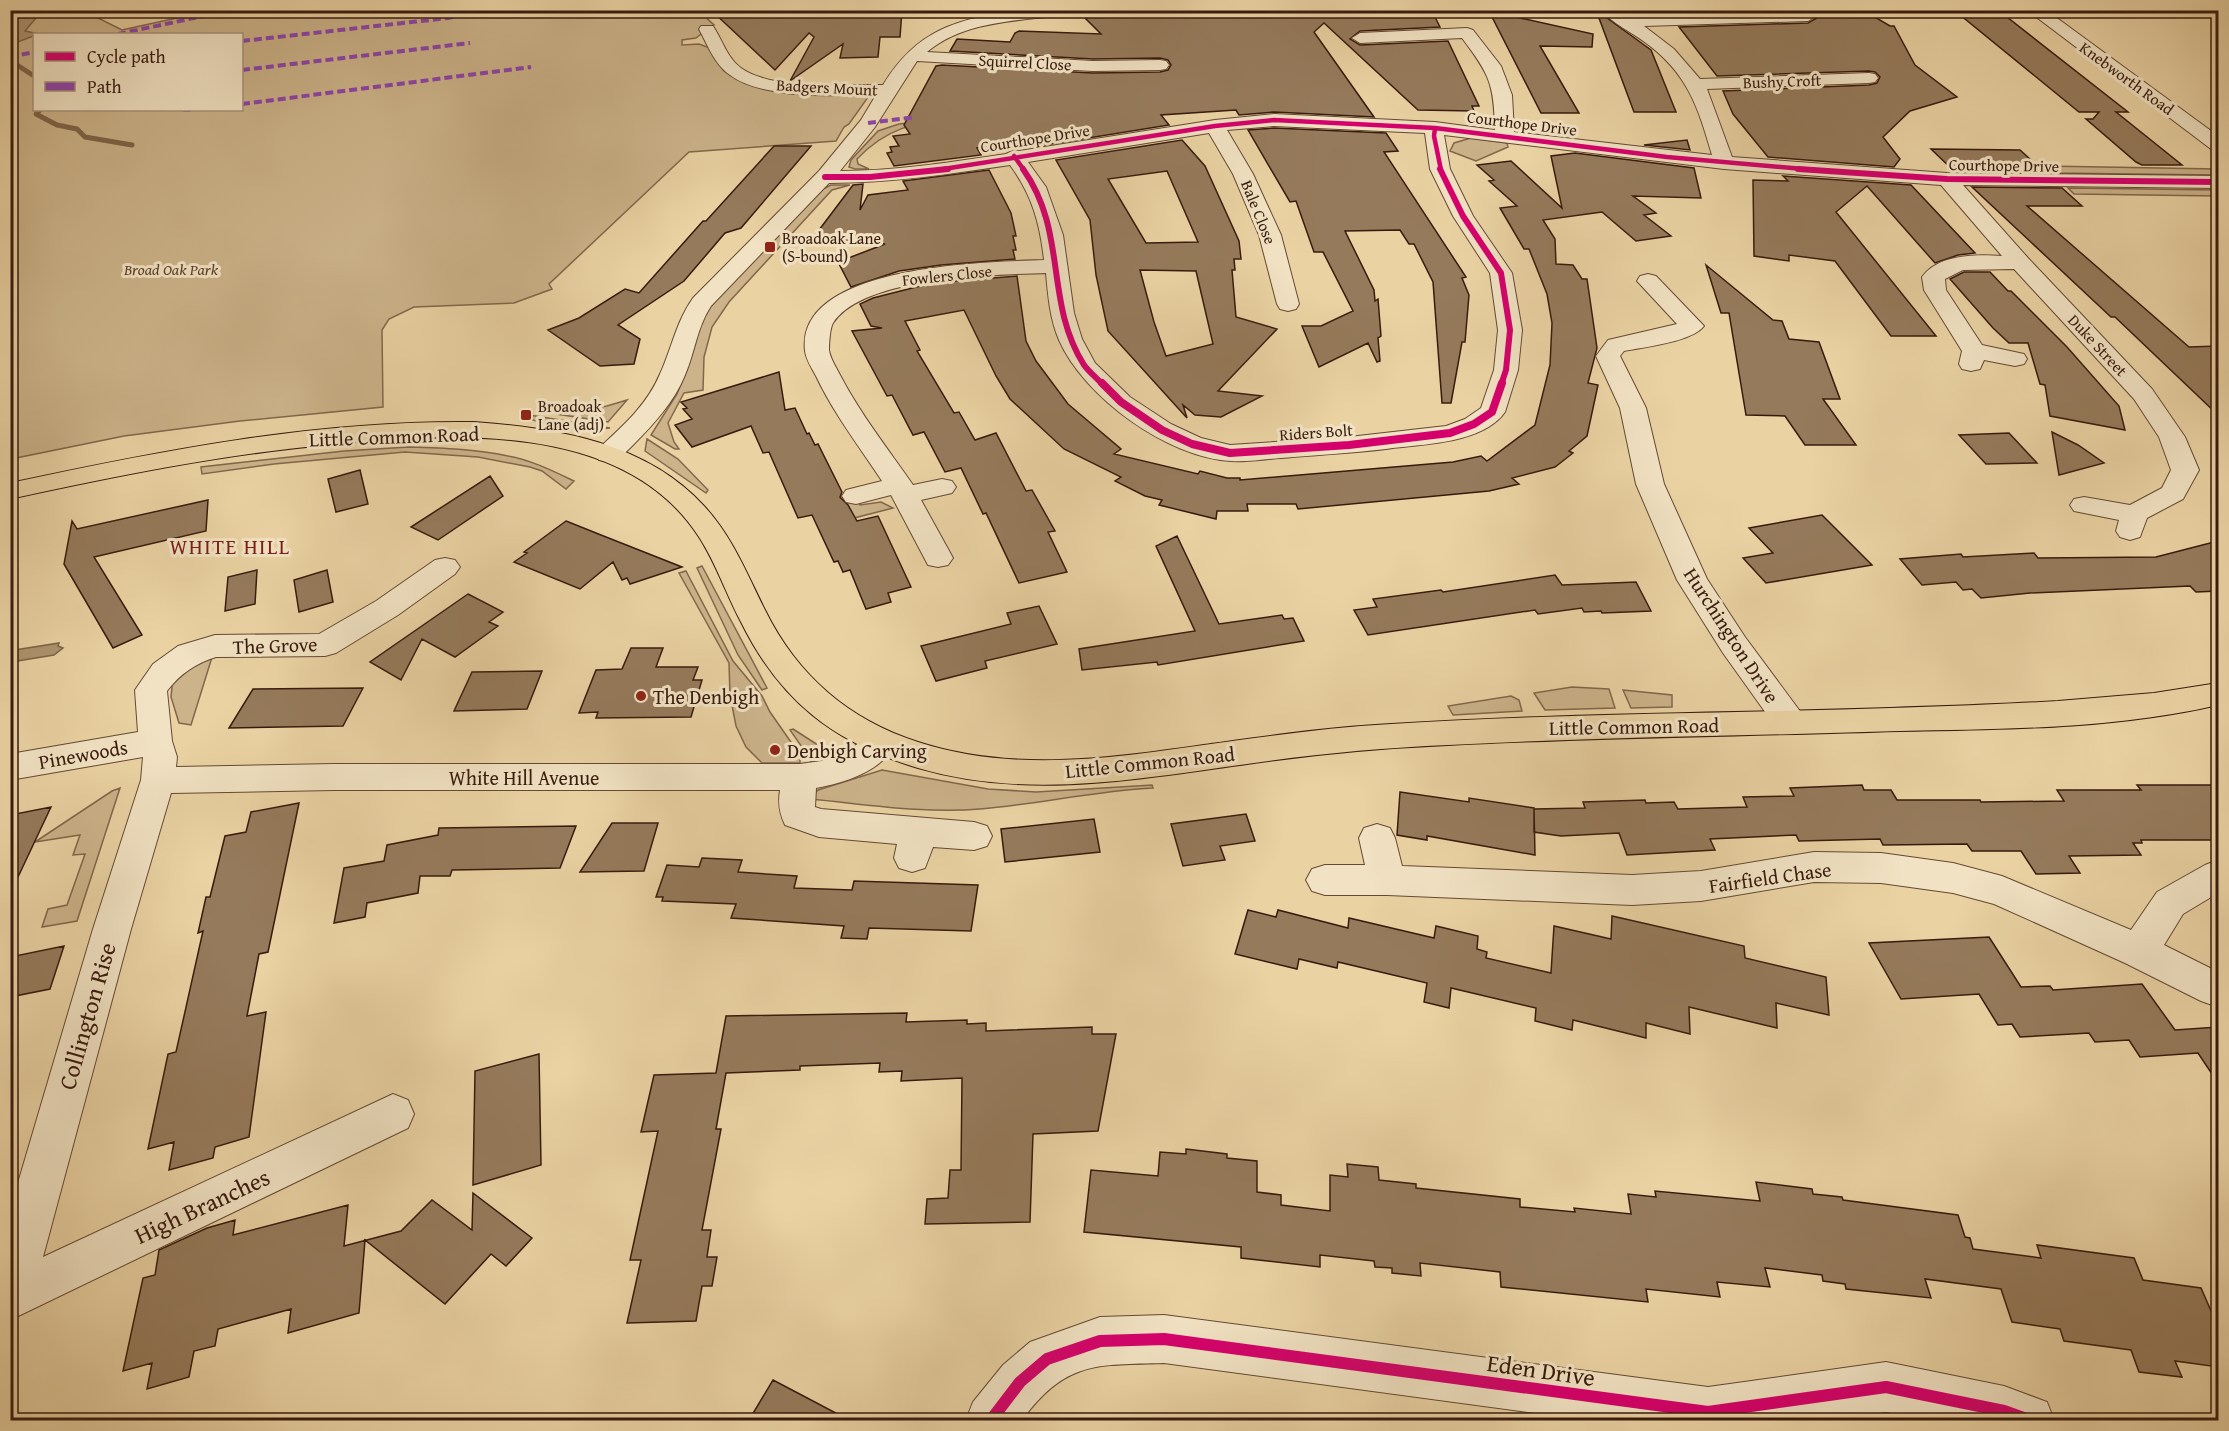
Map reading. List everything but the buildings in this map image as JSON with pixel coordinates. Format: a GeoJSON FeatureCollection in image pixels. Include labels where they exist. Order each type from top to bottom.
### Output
{"type":"FeatureCollection","features":[{"type":"Feature","properties":{"kind":"highway","name":"Little Common Road"},"geometry":{"type":"LineString","coordinates":[[10,491],[217,449],[363,433],[429,430],[500,432],[570,443],[608,454],[660,481],[685,501],[707,526],[764,637],[798,685],[831,716],[880,743],[946,763],[999,772],[1076,772],[1145,766],[1254,750],[1383,737],[1584,726],[1985,719],[2130,708],[2218,694]]}},
{"type":"Feature","properties":{"kind":"street"},"geometry":{"type":"LineString","coordinates":[[1609,10],[1665,49],[1695,84],[1711,118],[1724,163]]}},
{"type":"Feature","properties":{"kind":"street","name":"Knebworth Road"},"geometry":{"type":"LineString","coordinates":[[2035,10],[2218,145]]}},
{"type":"Feature","properties":{"kind":"street"},"geometry":{"type":"LineString","coordinates":[[608,454],[644,421],[664,393],[674,372],[684,333],[702,302],[825,177],[868,123],[911,56],[928,42],[958,28],[1054,11]]}},
{"type":"Feature","properties":{"kind":"street"},"geometry":{"type":"LineString","coordinates":[[1626,22],[1734,14],[1808,16]]}},
{"type":"Feature","properties":{"kind":"street"},"geometry":{"type":"LineString","coordinates":[[1363,55],[1360,32],[1467,33],[1489,31]]}},
{"type":"Feature","properties":{"kind":"street"},"geometry":{"type":"LineString","coordinates":[[1467,33],[1492,66],[1503,95],[1505,135]]}},
{"type":"Feature","properties":{"kind":"street","name":"Badgers Mount"},"geometry":{"type":"LineString","coordinates":[[705,36],[729,66],[748,78],[800,87],[888,90]]}},
{"type":"Feature","properties":{"kind":"street","name":"Squirrel Close"},"geometry":{"type":"LineString","coordinates":[[911,56],[1141,72],[1160,65]]}},
{"type":"Feature","properties":{"kind":"street","name":"Bushy Croft"},"geometry":{"type":"LineString","coordinates":[[1695,84],[1869,78]]}},
{"type":"Feature","properties":{"kind":"street","name":"Courthope Drive"},"geometry":{"type":"LineString","coordinates":[[825,177],[870,177],[940,170],[1014,156],[1215,126],[1274,120],[1317,120],[1505,135],[1724,163],[1947,179],[2218,182]]}},
{"type":"Feature","properties":{"kind":"street","name":"Bale Close"},"geometry":{"type":"LineString","coordinates":[[1215,126],[1243,174],[1270,235],[1288,304]]}},
{"type":"Feature","properties":{"kind":"street","name":"Riders Bolt"},"geometry":{"type":"LineString","coordinates":[[1014,156],[1036,187],[1043,205],[1057,266],[1062,313],[1067,331],[1085,367],[1121,402],[1162,430],[1192,444],[1230,453],[1349,446],[1450,433],[1474,424],[1492,412],[1506,370],[1510,330],[1501,273],[1463,216],[1440,169],[1434,136],[1435,128]]}},
{"type":"Feature","properties":{"kind":"street","name":"Duke Street"},"geometry":{"type":"LineString","coordinates":[[1947,179],[2020,263],[2130,379],[2172,437],[2185,470],[2173,493],[2132,522],[2084,505]]}},
{"type":"Feature","properties":{"kind":"street"},"geometry":{"type":"LineString","coordinates":[[2016,359],[1973,358],[1935,290],[1933,277],[1942,269],[1961,264],[2020,263]]}},
{"type":"Feature","properties":{"kind":"street","name":"Fowlers Close"},"geometry":{"type":"LineString","coordinates":[[938,558],[902,490],[838,400],[818,352],[816,334],[825,317],[838,305],[872,287],[907,277],[1057,266]]}},
{"type":"Feature","properties":{"kind":"street","name":"Hurchington Drive"},"geometry":{"type":"LineString","coordinates":[[1648,281],[1692,326],[1676,333],[1616,345],[1608,356],[1633,408],[1650,484],[1692,580],[1734,645],[1790,722]]}},
{"type":"Feature","properties":{"kind":"street"},"geometry":{"type":"LineString","coordinates":[[1266,309],[1288,304],[1312,309]]}},
{"type":"Feature","properties":{"kind":"street"},"geometry":{"type":"LineString","coordinates":[[856,496],[942,487]]}},
{"type":"Feature","properties":{"kind":"street","name":"The Grove"},"geometry":{"type":"LineString","coordinates":[[155,741],[150,690],[164,672],[189,654],[214,646],[325,645],[387,608],[447,568]]}},
{"type":"Feature","properties":{"kind":"street","name":"Pinewoods"},"geometry":{"type":"LineString","coordinates":[[10,767],[155,741]]}},
{"type":"Feature","properties":{"kind":"street","name":"Collington Rise"},"geometry":{"type":"LineString","coordinates":[[10,1292],[108,940],[158,780],[160,758],[155,741]]}},
{"type":"Feature","properties":{"kind":"street","name":"White Hill Avenue"},"geometry":{"type":"LineString","coordinates":[[158,780],[346,777],[800,777],[834,773],[869,756],[880,743]]}},
{"type":"Feature","properties":{"kind":"street"},"geometry":{"type":"LineString","coordinates":[[800,777],[796,800],[798,815],[819,823],[915,845],[974,836]]}},
{"type":"Feature","properties":{"kind":"street"},"geometry":{"type":"LineString","coordinates":[[1377,838],[1387,880]]}},
{"type":"Feature","properties":{"kind":"street","name":"Fairfield Chase"},"geometry":{"type":"LineString","coordinates":[[1325,880],[1387,880],[1632,890],[1701,886],[1814,867],[1881,868],[1953,878],[2002,891],[2139,951],[2215,989]]}},
{"type":"Feature","properties":{"kind":"street"},"geometry":{"type":"LineString","coordinates":[[2139,951],[2170,903],[2218,875]]}},
{"type":"Feature","properties":{"kind":"street","name":"High Branches"},"geometry":{"type":"LineString","coordinates":[[10,1297],[393,1114]]}},
{"type":"Feature","properties":{"kind":"street","name":"Eden Drive"},"geometry":{"type":"LineString","coordinates":[[991,1420],[1020,1382],[1047,1359],[1100,1341],[1164,1339],[1708,1416],[1886,1387],[2004,1411],[2029,1420]]}},
{"type":"Feature","properties":{"kind":"green space","name":"Broad Oak Park"},"geometry":{"type":"Polygon","coordinates":[[[213,10],[378,11],[375,17],[471,10],[699,11],[714,25],[700,29],[701,34],[696,38],[682,40],[682,45],[699,44],[710,48],[724,71],[741,81],[871,93],[836,141],[689,152],[549,284],[552,289],[514,303],[414,307],[389,319],[382,330],[383,407],[240,421],[124,436],[11,459],[11,11],[84,11],[122,30],[213,10]]]}},
{"type":"Feature","properties":{"kind":"green space"},"geometry":{"type":"Polygon","coordinates":[[[970,116],[923,123],[896,131],[870,147],[857,159],[858,164],[869,169],[849,167],[851,160],[878,131],[899,124],[970,116]]]}},
{"type":"Feature","properties":{"kind":"green space"},"geometry":{"type":"Polygon","coordinates":[[[1471,138],[1507,143],[1508,147],[1476,161],[1450,151],[1454,143],[1471,138]]]}},
{"type":"Feature","properties":{"kind":"green space"},"geometry":{"type":"Polygon","coordinates":[[[2045,166],[2218,169],[2218,175],[2053,173],[2045,166]]]}},
{"type":"Feature","properties":{"kind":"green space"},"geometry":{"type":"Polygon","coordinates":[[[831,185],[850,185],[832,190],[729,302],[712,327],[704,357],[703,390],[684,393],[668,423],[674,442],[679,449],[651,435],[677,394],[686,372],[697,331],[711,303],[823,189],[831,185]]]}},
{"type":"Feature","properties":{"kind":"green space"},"geometry":{"type":"Polygon","coordinates":[[[2068,188],[2218,190],[2218,196],[2074,194],[2068,188]]]}},
{"type":"Feature","properties":{"kind":"green space"},"geometry":{"type":"Polygon","coordinates":[[[627,400],[608,422],[556,414],[607,406],[627,400]]]}},
{"type":"Feature","properties":{"kind":"green space"},"geometry":{"type":"Polygon","coordinates":[[[529,415],[610,428],[580,431],[524,418],[529,415]]]}},
{"type":"Feature","properties":{"kind":"green space"},"geometry":{"type":"Polygon","coordinates":[[[647,439],[678,459],[708,490],[706,493],[645,451],[647,439]]]}},
{"type":"Feature","properties":{"kind":"green space"},"geometry":{"type":"Polygon","coordinates":[[[409,447],[471,450],[508,456],[533,463],[574,481],[566,489],[542,471],[530,467],[478,457],[405,452],[274,464],[202,474],[201,467],[344,451],[409,447]]]}},
{"type":"Feature","properties":{"kind":"green space"},"geometry":{"type":"Polygon","coordinates":[[[853,494],[860,505],[881,502],[893,508],[854,518],[843,496],[853,494]]]}},
{"type":"Feature","properties":{"kind":"green space"},"geometry":{"type":"Polygon","coordinates":[[[702,566],[767,688],[762,690],[738,655],[697,568],[702,566]]]}},
{"type":"Feature","properties":{"kind":"green space"},"geometry":{"type":"Polygon","coordinates":[[[686,571],[733,661],[762,696],[770,712],[800,755],[800,763],[762,763],[746,747],[736,726],[730,695],[729,663],[679,573],[686,571]]]}},
{"type":"Feature","properties":{"kind":"green space"},"geometry":{"type":"Polygon","coordinates":[[[213,654],[191,725],[179,723],[171,697],[173,677],[213,654]]]}},
{"type":"Feature","properties":{"kind":"green space"},"geometry":{"type":"Polygon","coordinates":[[[1572,687],[1609,689],[1615,708],[1545,710],[1534,693],[1572,687]]]}},
{"type":"Feature","properties":{"kind":"green space"},"geometry":{"type":"Polygon","coordinates":[[[1623,690],[1672,695],[1672,707],[1631,708],[1623,690]]]}},
{"type":"Feature","properties":{"kind":"green space"},"geometry":{"type":"Polygon","coordinates":[[[1511,696],[1519,700],[1522,711],[1453,715],[1448,706],[1511,696]]]}},
{"type":"Feature","properties":{"kind":"green space"},"geometry":{"type":"Polygon","coordinates":[[[793,729],[837,755],[832,762],[811,764],[811,760],[790,730],[793,729]]]}},
{"type":"Feature","properties":{"kind":"green space"},"geometry":{"type":"Polygon","coordinates":[[[882,770],[988,789],[1036,792],[1152,785],[1153,788],[1002,807],[959,810],[895,808],[810,799],[818,790],[882,770]]]}},
{"type":"Feature","properties":{"kind":"green space"},"geometry":{"type":"Polygon","coordinates":[[[120,788],[77,921],[42,927],[48,909],[67,905],[85,854],[73,855],[80,835],[35,842],[120,788]]]}},
{"type":"Feature","properties":{"kind":"shaded area"},"geometry":{"type":"Polygon","coordinates":[[[36,18],[25,31],[34,33],[33,36],[15,43],[11,42],[11,20],[36,18]]]}},
{"type":"Feature","properties":{"kind":"shaded area"},"geometry":{"type":"Polygon","coordinates":[[[59,643],[58,646],[63,648],[54,655],[11,662],[15,650],[59,643]]]}},
{"type":"Feature","properties":{"kind":"waterway"},"geometry":{"type":"LineString","coordinates":[[11,61],[33,75]]}},
{"type":"Feature","properties":{"kind":"waterway"},"geometry":{"type":"LineString","coordinates":[[39,111],[36,114],[57,125],[77,129],[85,137],[132,145]]}},
{"type":"Feature","properties":{"kind":"marked path"},"geometry":{"type":"LineString","coordinates":[[123,33],[232,10]]}},
{"type":"Feature","properties":{"kind":"marked path"},"geometry":{"type":"LineString","coordinates":[[243,41],[448,18],[485,11]]}},
{"type":"Feature","properties":{"kind":"marked path"},"geometry":{"type":"LineString","coordinates":[[243,70],[470,43]]}},
{"type":"Feature","properties":{"kind":"marked path"},"geometry":{"type":"LineString","coordinates":[[10,57],[33,52]]}},
{"type":"Feature","properties":{"kind":"marked path"},"geometry":{"type":"LineString","coordinates":[[243,104],[531,67]]}},
{"type":"Feature","properties":{"kind":"marked path"},"geometry":{"type":"LineString","coordinates":[[868,123],[915,117]]}},
{"type":"Feature","properties":{"kind":"cycle path"},"geometry":{"type":"LineString","coordinates":[[825,177],[870,177],[940,170],[1215,126],[1274,120],[1435,128],[1667,157],[1834,172],[1947,179],[2218,182]]}},
{"type":"Feature","properties":{"kind":"cycle path"},"geometry":{"type":"LineString","coordinates":[[1014,156],[1036,187],[1043,205],[1052,235],[1062,313],[1070,339],[1085,367],[1121,402],[1162,430],[1192,444],[1230,453],[1349,445],[1450,433],[1474,424],[1492,412],[1506,370],[1510,330],[1501,273],[1463,216],[1440,169],[1434,136],[1435,128]]}},
{"type":"Feature","properties":{"kind":"cycle path"},"geometry":{"type":"LineString","coordinates":[[991,1420],[1020,1382],[1047,1359],[1100,1341],[1164,1339],[1708,1412],[1886,1387],[2004,1411],[2029,1420]]}},
{"type":"Feature","properties":{"kind":"place","name":"Broadoak Lane (S-bound)"},"geometry":{"type":"Point","coordinates":[770,247]}},
{"type":"Feature","properties":{"kind":"place","name":"Broadoak Lane (adj)"},"geometry":{"type":"Point","coordinates":[526,415]}},
{"type":"Feature","properties":{"kind":"place","name":"The Denbigh"},"geometry":{"type":"Point","coordinates":[641,696]}},
{"type":"Feature","properties":{"kind":"place","name":"Denbigh Carving"},"geometry":{"type":"Point","coordinates":[775,750]}},
{"type":"Feature","properties":{"kind":"district","name":"WHITE HILL"},"geometry":{"type":"Point","coordinates":[230,546]}}]}
